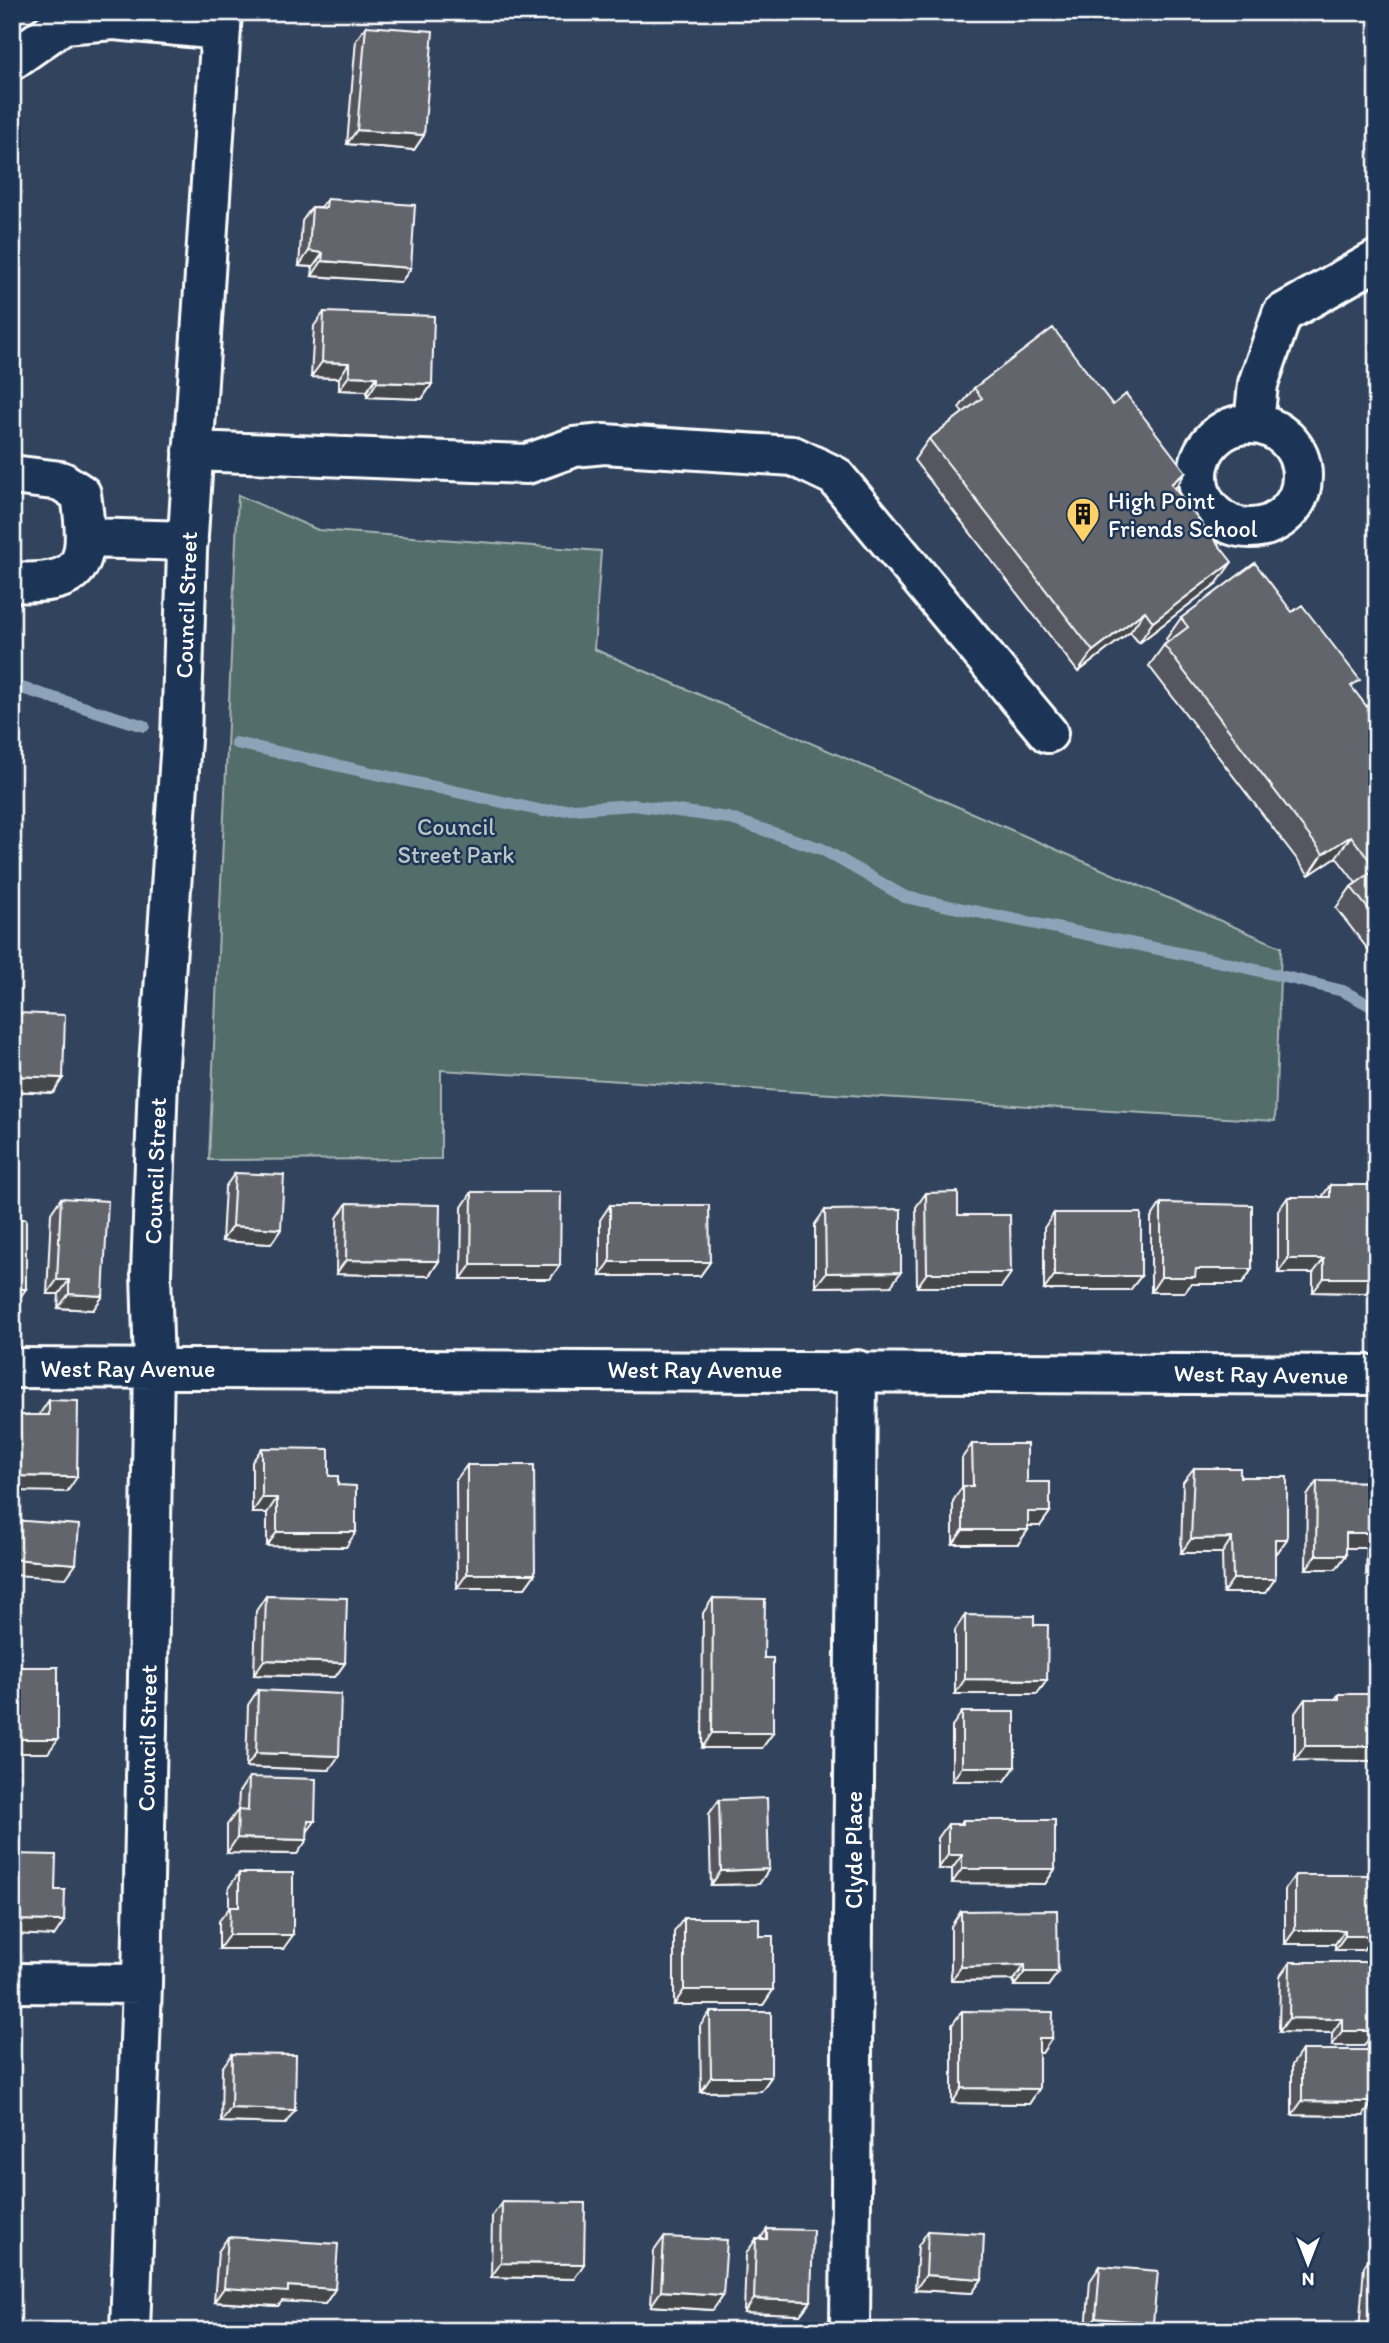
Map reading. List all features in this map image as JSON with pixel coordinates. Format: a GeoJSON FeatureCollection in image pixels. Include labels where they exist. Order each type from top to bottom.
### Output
{"type":"FeatureCollection","features":[{"type":"Feature","properties":{"kind":"street"},"geometry":{"type":"LineString","coordinates":[[13,57],[63,24],[114,20],[221,21]]}},
{"type":"Feature","properties":{"kind":"street","name":"Council Street"},"geometry":{"type":"LineString","coordinates":[[130,2331],[142,1984],[154,1367],[151,1274],[158,1080],[181,740],[193,451],[221,21]]}},
{"type":"Feature","properties":{"kind":"street"},"geometry":{"type":"LineString","coordinates":[[1254,424],[1258,384],[1282,314],[1377,260]]}},
{"type":"Feature","properties":{"kind":"street"},"geometry":{"type":"LineString","coordinates":[[193,451],[527,464],[574,447],[604,444],[793,456],[835,476],[1048,733]]}},
{"type":"Feature","properties":{"kind":"street"},"geometry":{"type":"LineString","coordinates":[[12,475],[61,481],[81,494],[87,538],[85,558],[63,578],[38,583],[12,582]]}},
{"type":"Feature","properties":{"kind":"street"},"geometry":{"type":"LineString","coordinates":[[87,538],[188,541]]}},
{"type":"Feature","properties":{"kind":"street","name":"West Ray Avenue"},"geometry":{"type":"LineString","coordinates":[[12,1368],[857,1370],[1377,1375]]}},
{"type":"Feature","properties":{"kind":"street","name":"Clyde Place"},"geometry":{"type":"LineString","coordinates":[[850,2331],[857,1370]]}},
{"type":"Feature","properties":{"kind":"street"},"geometry":{"type":"LineString","coordinates":[[12,1983],[142,1984]]}},
{"type":"Feature","properties":{"kind":"green space","name":"Council Street Park"},"geometry":{"type":"Polygon","coordinates":[[[238,495],[318,530],[601,551],[594,649],[1281,947],[1275,1121],[441,1070],[441,1159],[209,1160],[238,495]]]}},
{"type":"Feature","properties":{"kind":"building"},"geometry":{"type":"Polygon","coordinates":[[[366,26],[433,31],[424,135],[357,130],[366,26]]]}},
{"type":"Feature","properties":{"kind":"building"},"geometry":{"type":"Polygon","coordinates":[[[327,199],[415,205],[411,268],[322,261],[323,253],[309,251],[312,207],[326,208],[327,199]]]}},
{"type":"Feature","properties":{"kind":"building"},"geometry":{"type":"Polygon","coordinates":[[[324,312],[434,316],[432,384],[377,382],[377,377],[349,376],[349,363],[322,362],[324,312]]]}},
{"type":"Feature","properties":{"kind":"building","name":"High Point Friends School"},"geometry":{"type":"Polygon","coordinates":[[[1053,328],[1113,405],[1126,394],[1186,472],[1171,484],[1232,562],[1153,622],[1145,611],[1093,651],[929,439],[982,398],[974,388],[1053,328]]]}},
{"type":"Feature","properties":{"kind":"building","name":"High Point Friends School"},"geometry":{"type":"Polygon","coordinates":[[[1255,563],[1292,612],[1302,605],[1360,680],[1351,686],[1377,720],[1377,920],[1351,887],[1376,869],[1351,836],[1323,854],[1164,645],[1188,627],[1181,618],[1255,563]]]}},
{"type":"Feature","properties":{"kind":"building"},"geometry":{"type":"Polygon","coordinates":[[[18,1013],[65,1015],[63,1078],[15,1076],[18,1013]]]}},
{"type":"Feature","properties":{"kind":"building"},"geometry":{"type":"Polygon","coordinates":[[[235,1173],[284,1175],[281,1229],[232,1226],[235,1173]]]}},
{"type":"Feature","properties":{"kind":"building"},"geometry":{"type":"Polygon","coordinates":[[[1330,1185],[1376,1185],[1376,1278],[1324,1278],[1324,1259],[1288,1259],[1288,1197],[1330,1197],[1330,1185]]]}},
{"type":"Feature","properties":{"kind":"building"},"geometry":{"type":"Polygon","coordinates":[[[472,1192],[561,1192],[560,1265],[471,1265],[472,1192]]]}},
{"type":"Feature","properties":{"kind":"building"},"geometry":{"type":"Polygon","coordinates":[[[958,1192],[958,1215],[1010,1215],[1011,1273],[927,1273],[926,1193],[958,1192]]]}},
{"type":"Feature","properties":{"kind":"building"},"geometry":{"type":"Polygon","coordinates":[[[61,1198],[108,1201],[103,1296],[69,1294],[69,1280],[57,1280],[61,1198]]]}},
{"type":"Feature","properties":{"kind":"building"},"geometry":{"type":"Polygon","coordinates":[[[347,1203],[440,1205],[439,1261],[346,1260],[347,1203]]]}},
{"type":"Feature","properties":{"kind":"building"},"geometry":{"type":"Polygon","coordinates":[[[1161,1203],[1252,1205],[1252,1269],[1196,1269],[1195,1277],[1161,1277],[1161,1203]]]}},
{"type":"Feature","properties":{"kind":"building"},"geometry":{"type":"Polygon","coordinates":[[[610,1205],[709,1205],[710,1262],[610,1262],[610,1205]]]}},
{"type":"Feature","properties":{"kind":"building"},"geometry":{"type":"Polygon","coordinates":[[[901,1209],[901,1272],[826,1273],[825,1210],[901,1209]]]}},
{"type":"Feature","properties":{"kind":"building"},"geometry":{"type":"Polygon","coordinates":[[[1054,1213],[1141,1213],[1141,1276],[1054,1276],[1054,1213]]]}},
{"type":"Feature","properties":{"kind":"building"},"geometry":{"type":"Polygon","coordinates":[[[12,1219],[26,1219],[26,1289],[12,1289],[12,1219]]]}},
{"type":"Feature","properties":{"kind":"building"},"geometry":{"type":"Polygon","coordinates":[[[49,1400],[78,1401],[77,1477],[12,1476],[12,1415],[49,1415],[49,1400]]]}},
{"type":"Feature","properties":{"kind":"building"},"geometry":{"type":"Polygon","coordinates":[[[972,1444],[1027,1444],[1027,1482],[1050,1482],[1050,1512],[1028,1512],[1028,1530],[963,1530],[963,1486],[973,1486],[972,1444]]]}},
{"type":"Feature","properties":{"kind":"building"},"geometry":{"type":"Polygon","coordinates":[[[262,1448],[329,1449],[329,1476],[338,1476],[338,1485],[356,1486],[356,1532],[277,1532],[277,1498],[262,1498],[262,1448]]]}},
{"type":"Feature","properties":{"kind":"building"},"geometry":{"type":"Polygon","coordinates":[[[467,1465],[534,1465],[535,1574],[467,1574],[467,1465]]]}},
{"type":"Feature","properties":{"kind":"building"},"geometry":{"type":"Polygon","coordinates":[[[1194,1468],[1240,1468],[1240,1477],[1287,1477],[1287,1539],[1275,1539],[1275,1579],[1233,1579],[1232,1538],[1191,1539],[1194,1468]]]}},
{"type":"Feature","properties":{"kind":"building"},"geometry":{"type":"Polygon","coordinates":[[[1317,1481],[1377,1482],[1377,1533],[1346,1533],[1346,1555],[1316,1555],[1317,1481]]]}},
{"type":"Feature","properties":{"kind":"building"},"geometry":{"type":"Polygon","coordinates":[[[12,1520],[79,1525],[76,1564],[12,1559],[12,1520]]]}},
{"type":"Feature","properties":{"kind":"building"},"geometry":{"type":"Polygon","coordinates":[[[266,1596],[347,1598],[345,1663],[264,1660],[266,1596]]]}},
{"type":"Feature","properties":{"kind":"building"},"geometry":{"type":"Polygon","coordinates":[[[713,1598],[765,1599],[764,1658],[773,1658],[773,1733],[712,1733],[713,1598]]]}},
{"type":"Feature","properties":{"kind":"building"},"geometry":{"type":"Polygon","coordinates":[[[965,1615],[1034,1616],[1034,1625],[1048,1625],[1047,1680],[965,1679],[965,1615]]]}},
{"type":"Feature","properties":{"kind":"building"},"geometry":{"type":"Polygon","coordinates":[[[12,1667],[58,1667],[58,1739],[12,1739],[12,1667]]]}},
{"type":"Feature","properties":{"kind":"building"},"geometry":{"type":"Polygon","coordinates":[[[258,1690],[341,1694],[339,1756],[256,1753],[258,1690]]]}},
{"type":"Feature","properties":{"kind":"building"},"geometry":{"type":"Polygon","coordinates":[[[1339,1694],[1377,1694],[1377,1746],[1305,1746],[1305,1699],[1339,1699],[1339,1694]]]}},
{"type":"Feature","properties":{"kind":"building"},"geometry":{"type":"Polygon","coordinates":[[[962,1712],[1015,1712],[1015,1767],[962,1767],[962,1712]]]}},
{"type":"Feature","properties":{"kind":"building"},"geometry":{"type":"Polygon","coordinates":[[[249,1777],[316,1779],[315,1821],[308,1821],[307,1840],[237,1838],[238,1810],[248,1811],[249,1777]]]}},
{"type":"Feature","properties":{"kind":"building"},"geometry":{"type":"Polygon","coordinates":[[[767,1798],[769,1869],[721,1871],[719,1800],[767,1798]]]}},
{"type":"Feature","properties":{"kind":"building"},"geometry":{"type":"Polygon","coordinates":[[[963,1820],[1055,1820],[1055,1869],[962,1869],[962,1855],[948,1855],[948,1824],[963,1824],[963,1820]]]}},
{"type":"Feature","properties":{"kind":"building"},"geometry":{"type":"Polygon","coordinates":[[[12,1854],[56,1855],[55,1890],[65,1890],[64,1921],[12,1920],[12,1854]]]}},
{"type":"Feature","properties":{"kind":"building"},"geometry":{"type":"Polygon","coordinates":[[[239,1873],[293,1873],[293,1935],[229,1935],[230,1907],[239,1907],[239,1873]]]}},
{"type":"Feature","properties":{"kind":"building"},"geometry":{"type":"Polygon","coordinates":[[[1295,1875],[1377,1875],[1373,1936],[1345,1936],[1345,1930],[1295,1930],[1295,1875]]]}},
{"type":"Feature","properties":{"kind":"building"},"geometry":{"type":"Polygon","coordinates":[[[1057,1910],[1058,1972],[1025,1972],[1025,1965],[961,1967],[961,1911],[1057,1910]]]}},
{"type":"Feature","properties":{"kind":"building"},"geometry":{"type":"Polygon","coordinates":[[[684,1918],[759,1918],[759,1936],[773,1936],[773,1990],[684,1990],[684,1918]]]}},
{"type":"Feature","properties":{"kind":"building"},"geometry":{"type":"Polygon","coordinates":[[[1290,1962],[1374,1962],[1374,2031],[1342,2031],[1342,2019],[1289,2018],[1290,1962]]]}},
{"type":"Feature","properties":{"kind":"building"},"geometry":{"type":"Polygon","coordinates":[[[962,2011],[1053,2012],[1052,2038],[1039,2038],[1039,2089],[962,2088],[962,2011]]]}},
{"type":"Feature","properties":{"kind":"building"},"geometry":{"type":"Polygon","coordinates":[[[710,2012],[771,2012],[771,2077],[711,2077],[710,2012]]]}},
{"type":"Feature","properties":{"kind":"building"},"geometry":{"type":"Polygon","coordinates":[[[1302,2050],[1373,2050],[1373,2102],[1302,2101],[1302,2050]]]}},
{"type":"Feature","properties":{"kind":"building"},"geometry":{"type":"Polygon","coordinates":[[[232,2054],[296,2055],[295,2110],[231,2108],[232,2054]]]}},
{"type":"Feature","properties":{"kind":"building"},"geometry":{"type":"Polygon","coordinates":[[[502,2202],[585,2203],[584,2264],[501,2263],[502,2202]]]}},
{"type":"Feature","properties":{"kind":"building"},"geometry":{"type":"Polygon","coordinates":[[[767,2229],[813,2230],[811,2301],[754,2299],[756,2239],[767,2239],[767,2229]]]}},
{"type":"Feature","properties":{"kind":"building"},"geometry":{"type":"Polygon","coordinates":[[[928,2231],[984,2234],[982,2279],[926,2275],[928,2231]]]}},
{"type":"Feature","properties":{"kind":"building"},"geometry":{"type":"Polygon","coordinates":[[[228,2237],[338,2244],[335,2289],[288,2286],[288,2292],[224,2288],[228,2237]]]}},
{"type":"Feature","properties":{"kind":"building"},"geometry":{"type":"Polygon","coordinates":[[[664,2237],[727,2240],[723,2295],[661,2291],[664,2237]]]}},
{"type":"Feature","properties":{"kind":"building"},"geometry":{"type":"Polygon","coordinates":[[[1374,2252],[1377,2252],[1377,2321],[1369,2321],[1374,2252]]]}},
{"type":"Feature","properties":{"kind":"building"},"geometry":{"type":"Polygon","coordinates":[[[1100,2266],[1158,2271],[1153,2323],[1096,2318],[1100,2266]]]}},
{"type":"Feature","properties":{"kind":"waterway"},"geometry":{"type":"LineString","coordinates":[[12,685],[144,726]]}},
{"type":"Feature","properties":{"kind":"waterway"},"geometry":{"type":"LineString","coordinates":[[236,743],[543,811],[634,805],[728,818],[822,849],[905,897],[1227,963],[1343,991],[1377,1009]]}},
{"type":"Feature","properties":{"kind":"place","name":"High Point Friends School"},"geometry":{"type":"Point","coordinates":[1083,544]}}]}
